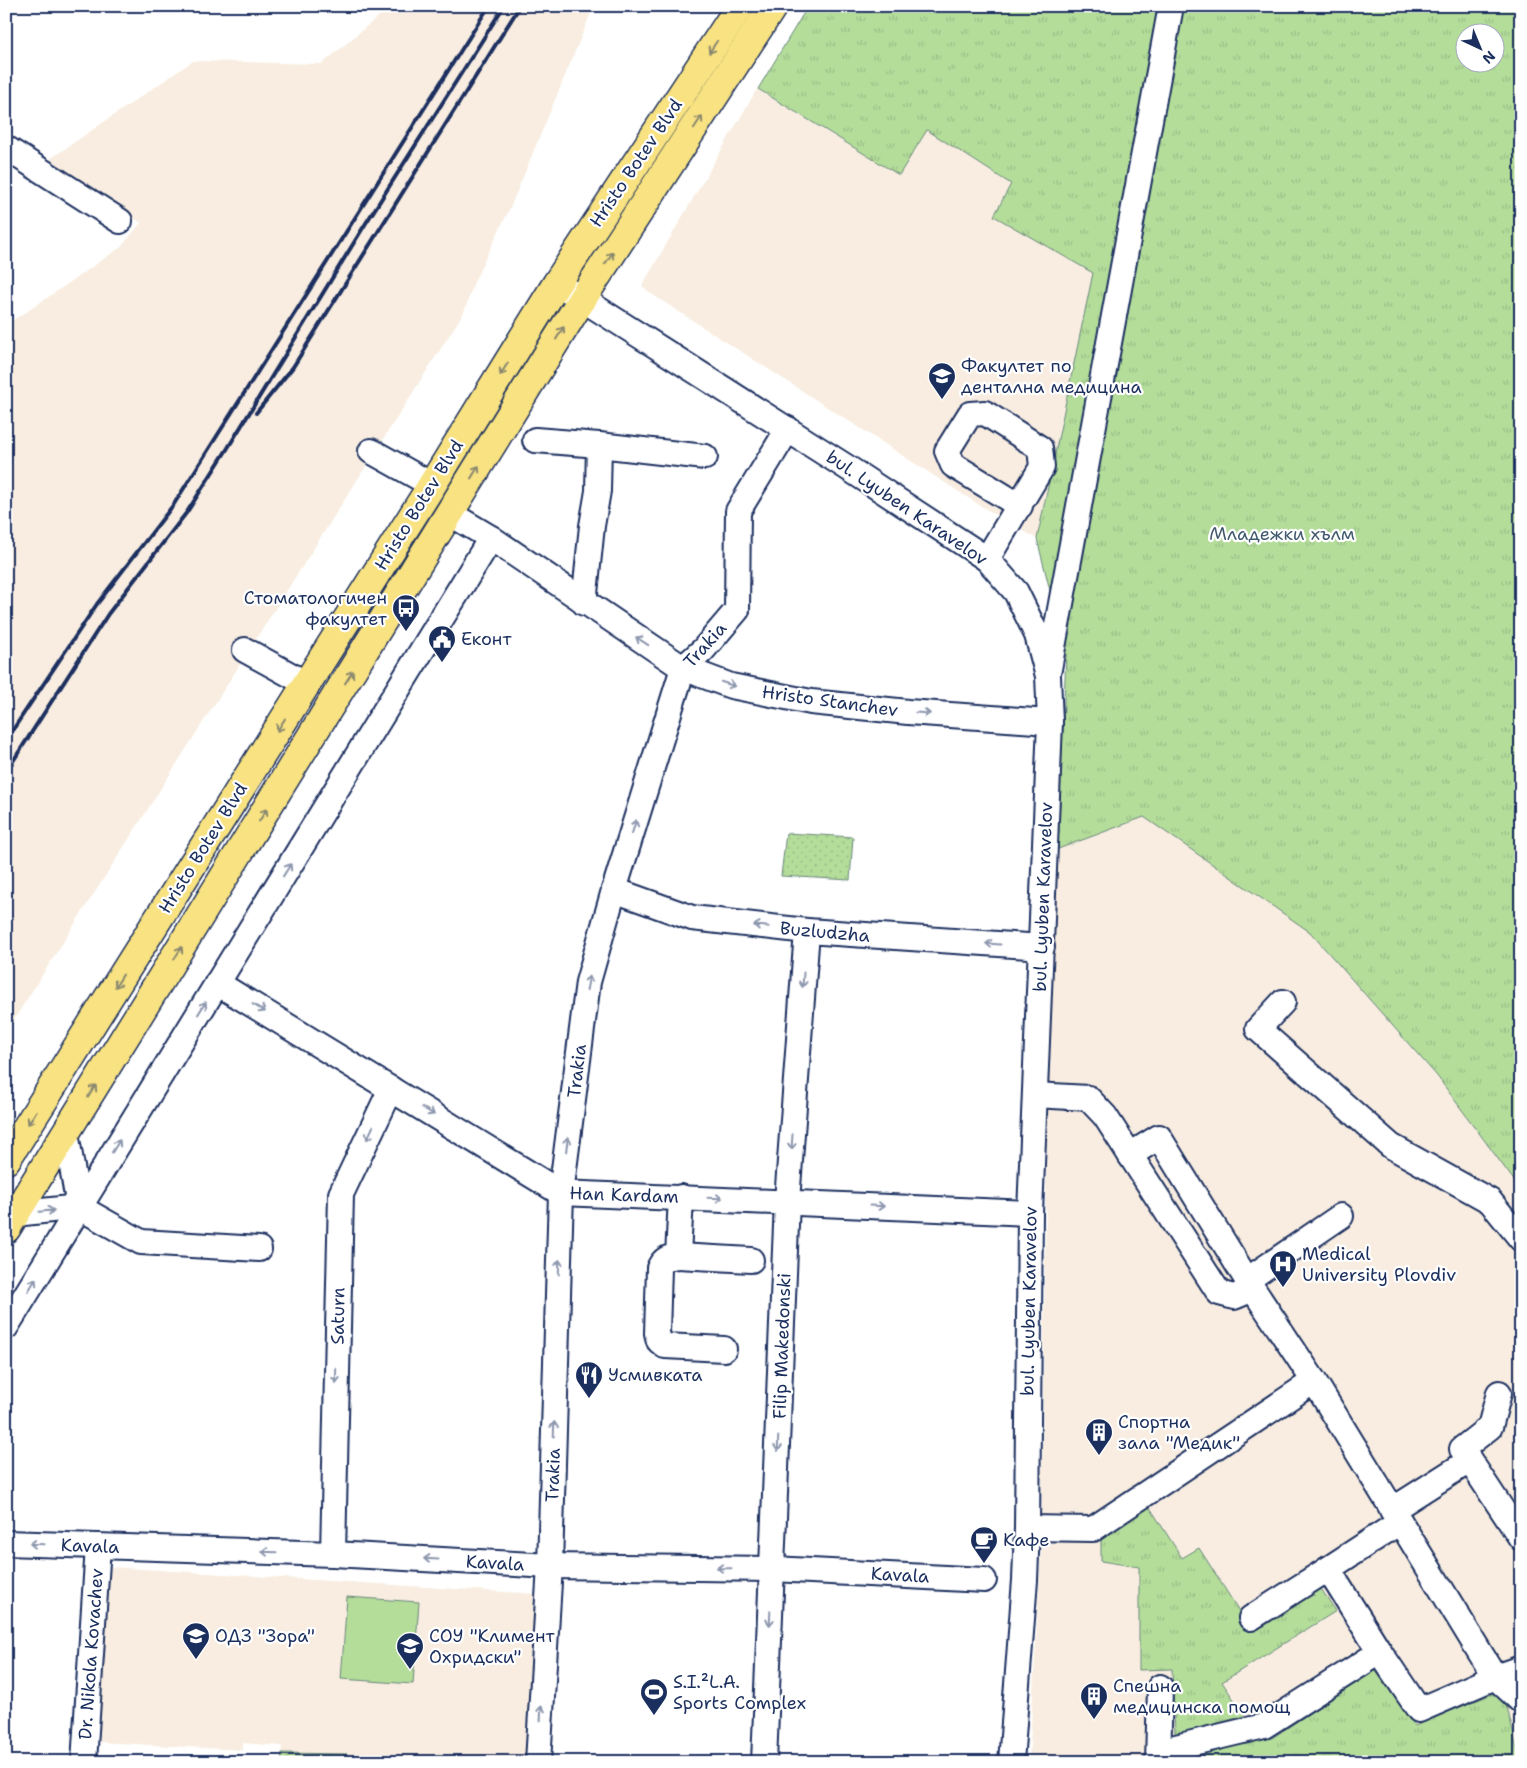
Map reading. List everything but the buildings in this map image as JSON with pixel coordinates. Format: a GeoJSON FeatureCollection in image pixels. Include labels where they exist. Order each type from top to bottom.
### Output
{"type":"FeatureCollection","features":[{"type":"Feature","properties":{"kind":"main road","name":"Hristo Botev Blvd"},"geometry":{"type":"LineString","coordinates":[[6,1160],[307,684],[557,283],[740,6]]}},
{"type":"Feature","properties":{"kind":"main road","name":"Hristo Botev Blvd"},"geometry":{"type":"LineString","coordinates":[[11,1221],[582,299],[773,6]]}},
{"type":"Feature","properties":{"kind":"street"},"geometry":{"type":"LineString","coordinates":[[1048,676],[1172,6]]}},
{"type":"Feature","properties":{"kind":"street"},"geometry":{"type":"LineString","coordinates":[[6,148],[120,221]]}},
{"type":"Feature","properties":{"kind":"street","name":"bul. Lyuben Karavelov"},"geometry":{"type":"LineString","coordinates":[[557,283],[788,429],[987,559],[1016,592],[1037,635],[1048,676],[1050,722],[1030,1213],[1027,1528],[1012,1762]]}},
{"type":"Feature","properties":{"kind":"street","name":"Trakia"},"geometry":{"type":"LineString","coordinates":[[538,1762],[550,1566],[561,1193],[588,982],[614,890],[683,668],[703,650],[737,610],[738,511],[788,429]]}},
{"type":"Feature","properties":{"kind":"street"},"geometry":{"type":"LineString","coordinates":[[534,440],[706,457]]}},
{"type":"Feature","properties":{"kind":"street"},"geometry":{"type":"LineString","coordinates":[[584,602],[592,526],[598,491],[599,445]]}},
{"type":"Feature","properties":{"kind":"street"},"geometry":{"type":"LineString","coordinates":[[371,451],[432,485]]}},
{"type":"Feature","properties":{"kind":"street"},"geometry":{"type":"LineString","coordinates":[[987,559],[1020,506]]}},
{"type":"Feature","properties":{"kind":"street","name":"Hristo Stanchev"},"geometry":{"type":"LineString","coordinates":[[449,513],[491,538],[683,668],[731,686],[811,702],[908,712],[1050,722]]}},
{"type":"Feature","properties":{"kind":"street"},"geometry":{"type":"LineString","coordinates":[[6,1327],[491,538]]}},
{"type":"Feature","properties":{"kind":"street"},"geometry":{"type":"LineString","coordinates":[[245,650],[307,684]]}},
{"type":"Feature","properties":{"kind":"street","name":"Buzludzha"},"geometry":{"type":"LineString","coordinates":[[614,890],[692,918],[807,931],[1042,947]]}},
{"type":"Feature","properties":{"kind":"street","name":"Filip Makedonski"},"geometry":{"type":"LineString","coordinates":[[764,1762],[787,1201],[807,931]]}},
{"type":"Feature","properties":{"kind":"street","name":"Han Kardam"},"geometry":{"type":"LineString","coordinates":[[217,983],[561,1193],[787,1201],[1030,1213]]}},
{"type":"Feature","properties":{"kind":"street"},"geometry":{"type":"LineString","coordinates":[[1283,1002],[1258,1029],[1390,1146],[1490,1201],[1521,1240]]}},
{"type":"Feature","properties":{"kind":"street","name":"Saturn"},"geometry":{"type":"LineString","coordinates":[[333,1554],[341,1194],[391,1088]]}},
{"type":"Feature","properties":{"kind":"street"},"geometry":{"type":"LineString","coordinates":[[1035,1095],[1088,1098],[1106,1116],[1219,1293],[1234,1297],[1341,1216]]}},
{"type":"Feature","properties":{"kind":"street"},"geometry":{"type":"LineString","coordinates":[[66,1133],[79,1207]]}},
{"type":"Feature","properties":{"kind":"street"},"geometry":{"type":"LineString","coordinates":[[1130,1155],[1159,1137],[1250,1284],[1314,1381],[1495,1677],[1521,1700]]}},
{"type":"Feature","properties":{"kind":"street"},"geometry":{"type":"LineString","coordinates":[[678,1256],[680,1197]]}},
{"type":"Feature","properties":{"kind":"street"},"geometry":{"type":"LineString","coordinates":[[79,1207],[141,1242],[259,1250]]}},
{"type":"Feature","properties":{"kind":"street","name":"Hristo Botev Blvd"},"geometry":{"type":"LineString","coordinates":[[11,1221],[79,1207]]}},
{"type":"Feature","properties":{"kind":"street"},"geometry":{"type":"LineString","coordinates":[[724,1349],[665,1346],[659,1340],[657,1333],[659,1268],[668,1257],[678,1256],[751,1260]]}},
{"type":"Feature","properties":{"kind":"street"},"geometry":{"type":"LineString","coordinates":[[1027,1528],[1093,1528],[1314,1381]]}},
{"type":"Feature","properties":{"kind":"street"},"geometry":{"type":"LineString","coordinates":[[1500,1393],[1490,1427],[1462,1449],[1521,1538]]}},
{"type":"Feature","properties":{"kind":"street"},"geometry":{"type":"LineString","coordinates":[[1251,1618],[1328,1569],[1469,1460]]}},
{"type":"Feature","properties":{"kind":"street","name":"Kavala"},"geometry":{"type":"LineString","coordinates":[[6,1543],[333,1554],[550,1566],[772,1569],[984,1580]]}},
{"type":"Feature","properties":{"kind":"street","name":"Dr. Nikola Kovachev"},"geometry":{"type":"LineString","coordinates":[[84,1762],[98,1546]]}},
{"type":"Feature","properties":{"kind":"street"},"geometry":{"type":"LineString","coordinates":[[1328,1569],[1419,1710],[1495,1677],[1521,1668]]}},
{"type":"Feature","properties":{"kind":"street"},"geometry":{"type":"LineString","coordinates":[[1160,1687],[1158,1756],[1264,1726],[1380,1652]]}},
{"type":"Feature","properties":{"kind":"shaded area"},"geometry":{"type":"Polygon","coordinates":[[[391,6],[594,6],[510,208],[474,282],[464,312],[6,1032],[6,324],[121,247],[141,223],[50,159],[193,61],[322,64],[391,6]]]}},
{"type":"Feature","properties":{"kind":"shaded area","name":"Факултет по дентална медицина"},"geometry":{"type":"Polygon","coordinates":[[[757,89],[899,175],[927,130],[1011,184],[995,216],[1093,273],[1037,539],[981,506],[653,295],[642,286],[757,89]]]}},
{"type":"Feature","properties":{"kind":"shaded area","name":"Medical University Plovdiv"},"geometry":{"type":"Polygon","coordinates":[[[1144,816],[1310,932],[1437,1076],[1521,1190],[1521,1762],[1029,1762],[1041,1553],[1047,1122],[1058,849],[1144,816]]]}},
{"type":"Feature","properties":{"kind":"shaded area"},"geometry":{"type":"Polygon","coordinates":[[[110,1567],[537,1594],[526,1762],[281,1762],[282,1746],[242,1743],[242,1750],[99,1742],[110,1567]]]}},
{"type":"Feature","properties":{"kind":"green space","name":"Младежки хълм"},"geometry":{"type":"Polygon","coordinates":[[[808,6],[1521,6],[1521,1190],[1437,1076],[1310,932],[1144,817],[1058,849],[1066,654],[1037,539],[1093,273],[994,216],[1011,184],[927,130],[899,175],[758,89],[808,6]]]}},
{"type":"Feature","properties":{"kind":"green space"},"geometry":{"type":"Polygon","coordinates":[[[786,833],[853,837],[850,880],[781,876],[786,833]]]}},
{"type":"Feature","properties":{"kind":"green space"},"geometry":{"type":"Polygon","coordinates":[[[1149,1506],[1182,1558],[1199,1548],[1251,1630],[1319,1586],[1336,1611],[1222,1682],[1245,1716],[1175,1734],[1172,1669],[1139,1670],[1139,1567],[1101,1561],[1101,1536],[1149,1506]]]}},
{"type":"Feature","properties":{"kind":"green space"},"geometry":{"type":"Polygon","coordinates":[[[347,1597],[419,1602],[413,1684],[341,1679],[347,1597]]]}},
{"type":"Feature","properties":{"kind":"green space"},"geometry":{"type":"Polygon","coordinates":[[[1375,1670],[1415,1726],[1492,1694],[1502,1686],[1520,1762],[1172,1762],[1172,1760],[1272,1738],[1375,1670]]]}},
{"type":"Feature","properties":{"kind":"green space"},"geometry":{"type":"Polygon","coordinates":[[[282,1753],[347,1754],[346,1762],[281,1762],[282,1753]]]}},
{"type":"Feature","properties":{"kind":"railway"},"geometry":{"type":"LineString","coordinates":[[6,740],[97,604],[174,504],[489,6]]}},
{"type":"Feature","properties":{"kind":"railway"},"geometry":{"type":"LineString","coordinates":[[6,772],[108,614],[187,512],[366,223],[504,6]]}},
{"type":"Feature","properties":{"kind":"railway"},"geometry":{"type":"LineString","coordinates":[[256,413],[293,367],[520,6]]}},
{"type":"Feature","properties":{"kind":"place","name":"Факултет по дентална медицина"},"geometry":{"type":"Point","coordinates":[942,400]}},
{"type":"Feature","properties":{"kind":"place","name":"Стоматологичен факултет"},"geometry":{"type":"Point","coordinates":[406,632]}},
{"type":"Feature","properties":{"kind":"place","name":"Еконт"},"geometry":{"type":"Point","coordinates":[442,663]}},
{"type":"Feature","properties":{"kind":"place","name":"Medical University Plovdiv"},"geometry":{"type":"Point","coordinates":[1283,1288]}},
{"type":"Feature","properties":{"kind":"place","name":"Усмивката"},"geometry":{"type":"Point","coordinates":[589,1399]}},
{"type":"Feature","properties":{"kind":"place","name":"Спортна зала \"Медик\""},"geometry":{"type":"Point","coordinates":[1099,1456]}},
{"type":"Feature","properties":{"kind":"place","name":"Кафе"},"geometry":{"type":"Point","coordinates":[984,1564]}},
{"type":"Feature","properties":{"kind":"place","name":"ОДЗ \"Зора\""},"geometry":{"type":"Point","coordinates":[196,1660]}},
{"type":"Feature","properties":{"kind":"place","name":"СОУ \"Климент Охридски\""},"geometry":{"type":"Point","coordinates":[410,1670]}},
{"type":"Feature","properties":{"kind":"place","name":"S.I.²L.A. Sports Complex"},"geometry":{"type":"Point","coordinates":[654,1716]}},
{"type":"Feature","properties":{"kind":"place","name":"Спешна медицинска помощ"},"geometry":{"type":"Point","coordinates":[1094,1720]}}]}
